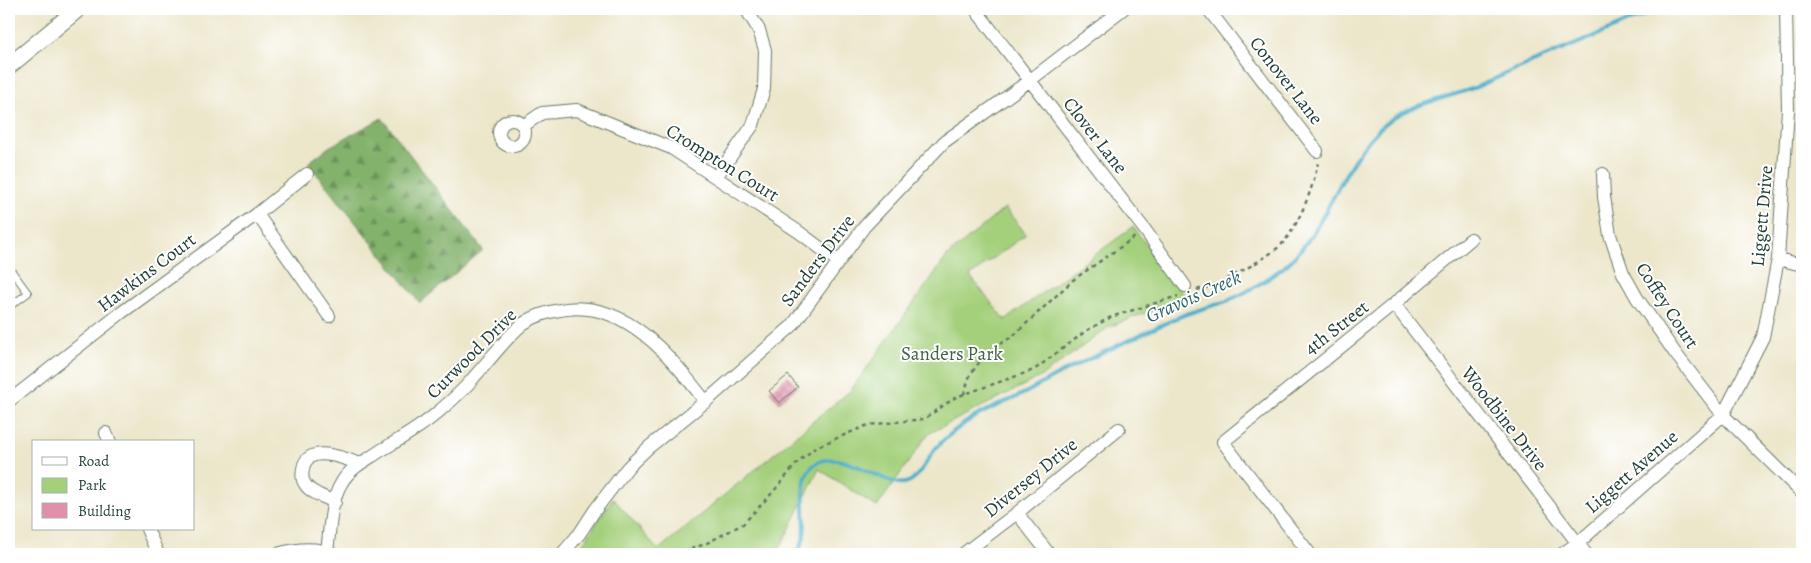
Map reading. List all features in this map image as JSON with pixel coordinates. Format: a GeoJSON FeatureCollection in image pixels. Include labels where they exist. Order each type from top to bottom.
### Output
{"type":"FeatureCollection","features":[{"type":"Feature","properties":{"kind":"street"},"geometry":{"type":"LineString","coordinates":[[9,66],[78,9]]}},
{"type":"Feature","properties":{"kind":"street"},"geometry":{"type":"LineString","coordinates":[[716,177],[754,125],[764,89],[765,50],[759,30],[746,9]]}},
{"type":"Feature","properties":{"kind":"street","name":"Clover Lane"},"geometry":{"type":"LineString","coordinates":[[975,9],[1145,230],[1187,291]]}},
{"type":"Feature","properties":{"kind":"street","name":"Sanders Drive"},"geometry":{"type":"LineString","coordinates":[[562,554],[580,533],[628,467],[649,447],[706,402],[792,326],[864,227],[944,142],[1029,81],[1123,9]]}},
{"type":"Feature","properties":{"kind":"street","name":"Conover Lane"},"geometry":{"type":"LineString","coordinates":[[1208,9],[1317,150]]}},
{"type":"Feature","properties":{"kind":"street","name":"Liggett Drive"},"geometry":{"type":"LineString","coordinates":[[1723,415],[1763,337],[1778,259],[1788,110],[1786,9]]}},
{"type":"Feature","properties":{"kind":"street","name":"Crompton Court"},"geometry":{"type":"LineString","coordinates":[[523,126],[542,113],[577,110],[671,148],[799,232],[839,262]]}},
{"type":"Feature","properties":{"kind":"street","name":"Hawkins Court"},"geometry":{"type":"LineString","coordinates":[[9,401],[121,314],[257,214],[307,174]]}},
{"type":"Feature","properties":{"kind":"street","name":"Coffey Court"},"geometry":{"type":"LineString","coordinates":[[1603,174],[1604,197],[1610,234],[1624,273],[1637,298],[1723,415],[1802,493]]}},
{"type":"Feature","properties":{"kind":"street"},"geometry":{"type":"LineString","coordinates":[[257,214],[329,316]]}},
{"type":"Feature","properties":{"kind":"street","name":"4th Street"},"geometry":{"type":"LineString","coordinates":[[1310,554],[1223,442],[1394,304],[1471,239]]}},
{"type":"Feature","properties":{"kind":"street"},"geometry":{"type":"LineString","coordinates":[[1778,259],[1802,265]]}},
{"type":"Feature","properties":{"kind":"street","name":"Woodbine Drive"},"geometry":{"type":"LineString","coordinates":[[1394,304],[1586,554]]}},
{"type":"Feature","properties":{"kind":"street","name":"Curwood Drive"},"geometry":{"type":"LineString","coordinates":[[329,553],[335,502],[342,482],[348,474],[359,464],[433,416],[474,379],[524,323],[538,316],[564,309],[577,308],[603,312],[635,328],[660,347],[706,402]]}},
{"type":"Feature","properties":{"kind":"street","name":"Liggett Avenue"},"geometry":{"type":"LineString","coordinates":[[1562,554],[1578,543],[1723,415]]}},
{"type":"Feature","properties":{"kind":"street","name":"Diversey Drive"},"geometry":{"type":"LineString","coordinates":[[963,554],[1017,513],[1119,429]]}},
{"type":"Feature","properties":{"kind":"street"},"geometry":{"type":"LineString","coordinates":[[335,502],[320,495],[305,484],[302,477],[307,459],[311,456],[328,454],[359,464]]}},
{"type":"Feature","properties":{"kind":"street"},"geometry":{"type":"LineString","coordinates":[[1017,513],[1049,554]]}},
{"type":"Feature","properties":{"kind":"street"},"geometry":{"type":"LineString","coordinates":[[147,530],[158,554]]}},
{"type":"Feature","properties":{"kind":"street"},"geometry":{"type":"LineString","coordinates":[[277,554],[304,549],[329,553]]}},
{"type":"Feature","properties":{"kind":"lane"},"geometry":{"type":"LineString","coordinates":[[9,266],[28,293],[9,307]]}},
{"type":"Feature","properties":{"kind":"path"},"geometry":{"type":"LineString","coordinates":[[685,554],[691,549],[705,544],[743,524],[774,492],[798,462],[816,447],[868,425],[924,419],[951,400],[964,394],[992,386],[1034,370],[1086,331],[1111,317],[1187,291],[1213,286],[1264,258],[1285,240],[1298,218],[1315,177],[1318,159],[1317,150]]}},
{"type":"Feature","properties":{"kind":"path"},"geometry":{"type":"LineString","coordinates":[[964,394],[970,375],[986,353],[1012,336],[1073,280],[1145,230]]}},
{"type":"Feature","properties":{"kind":"path"},"geometry":{"type":"LineString","coordinates":[[608,554],[634,554]]}},
{"type":"Feature","properties":{"kind":"green space"},"geometry":{"type":"Polygon","coordinates":[[[382,118],[483,250],[420,303],[308,163],[329,147],[382,118]]]}},
{"type":"Feature","properties":{"kind":"green space","name":"Sanders Park"},"geometry":{"type":"Polygon","coordinates":[[[1005,208],[1026,234],[970,276],[1005,320],[1133,227],[1189,301],[1142,314],[1109,327],[1042,376],[928,434],[877,507],[819,469],[777,554],[573,554],[585,541],[613,498],[658,550],[851,390],[948,255],[1005,208]]]}},
{"type":"Feature","properties":{"kind":"building"},"geometry":{"type":"Polygon","coordinates":[[[788,375],[798,387],[779,403],[769,391],[788,375]]]}},
{"type":"Feature","properties":{"kind":"waterway","name":"Gravois Creek"},"geometry":{"type":"LineString","coordinates":[[795,554],[800,548],[804,536],[805,481],[808,472],[814,465],[825,460],[837,460],[899,483],[912,480],[942,441],[972,418],[1165,323],[1234,298],[1271,277],[1300,251],[1313,234],[1356,157],[1370,139],[1395,116],[1417,106],[1474,88],[1657,9]]}}]}
